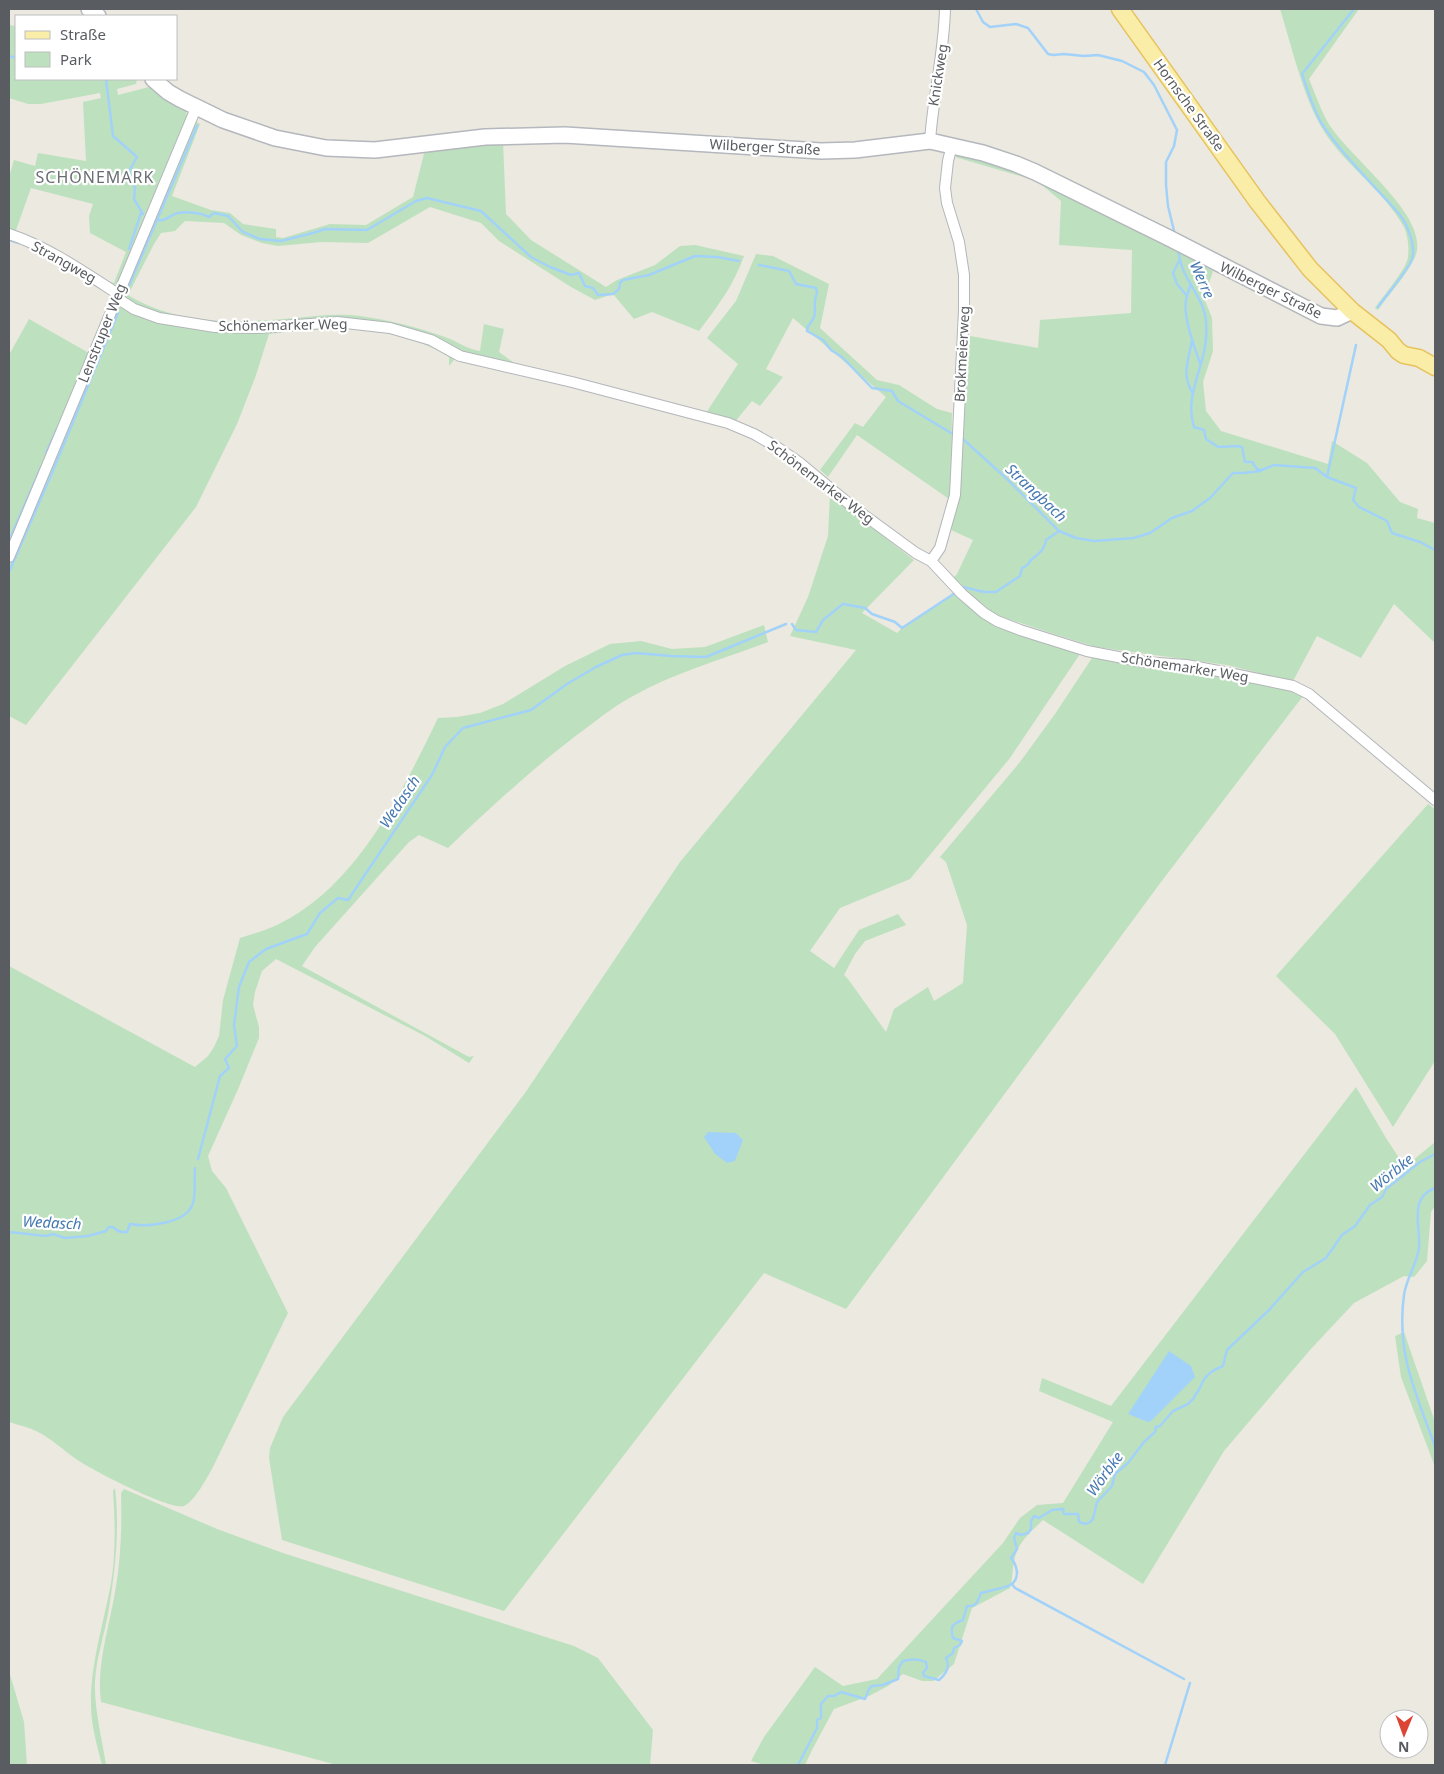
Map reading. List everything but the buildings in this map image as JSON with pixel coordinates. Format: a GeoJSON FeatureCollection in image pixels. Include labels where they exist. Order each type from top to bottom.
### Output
{"type":"FeatureCollection","features":[{"type":"Feature","properties":{"kind":"main road","name":"Hornsche Straße"},"geometry":{"type":"LineString","coordinates":[[1120,9],[1257,200],[1310,269],[1352,311]]}},
{"type":"Feature","properties":{"kind":"main road"},"geometry":{"type":"LineString","coordinates":[[1352,311],[1389,340],[1401,354],[1420,358],[1435,367]]}},
{"type":"Feature","properties":{"kind":"street","name":"Knickweg"},"geometry":{"type":"LineString","coordinates":[[930,141],[944,32],[945,9]]}},
{"type":"Feature","properties":{"kind":"street","name":"Wilberger Straße"},"geometry":{"type":"LineString","coordinates":[[154,80],[168,92],[196,108],[246,129],[275,138],[326,148],[350,150],[398,149],[458,140],[506,136],[600,137],[821,151],[855,150],[930,141],[952,145],[1035,172],[1321,316],[1337,318],[1352,311]]}},
{"type":"Feature","properties":{"kind":"street","name":"Lenstruper Weg"},"geometry":{"type":"LineString","coordinates":[[9,557],[196,108]]}},
{"type":"Feature","properties":{"kind":"street","name":"Brokmeierweg"},"geometry":{"type":"LineString","coordinates":[[931,561],[940,548],[955,494],[964,276],[959,242],[947,203],[945,188],[952,145]]}},
{"type":"Feature","properties":{"kind":"street","name":"Strangweg"},"geometry":{"type":"LineString","coordinates":[[9,234],[53,254],[90,275],[118,296]]}},
{"type":"Feature","properties":{"kind":"street","name":"Schönemarker Weg"},"geometry":{"type":"LineString","coordinates":[[118,296],[134,309],[159,318],[215,327],[258,328],[337,322],[390,328],[431,340],[460,356],[572,382],[728,423],[754,434],[800,463],[853,507],[916,553],[931,561],[962,594],[984,613],[997,621],[1087,651],[1144,662],[1214,670],[1293,686],[1309,694],[1435,800]]}},
{"type":"Feature","properties":{"kind":"green space"},"geometry":{"type":"Polygon","coordinates":[[[1280,9],[1359,9],[1309,79],[1327,121],[1337,135],[1396,201],[1416,234],[1417,250],[1415,257],[1378,310],[1375,308],[1407,261],[1408,248],[1405,230],[1384,199],[1337,149],[1318,121],[1301,80],[1280,9]]]}},
{"type":"Feature","properties":{"kind":"green space"},"geometry":{"type":"Polygon","coordinates":[[[9,25],[15,26],[15,80],[137,80],[136,84],[117,89],[118,95],[156,87],[185,108],[187,116],[183,127],[118,284],[112,285],[108,281],[114,283],[126,252],[90,233],[89,216],[93,204],[31,188],[15,233],[9,231],[9,177],[14,160],[35,166],[38,153],[86,161],[83,102],[101,98],[100,93],[41,104],[28,104],[9,98],[9,25]]]}},
{"type":"Feature","properties":{"kind":"green space"},"geometry":{"type":"Polygon","coordinates":[[[195,121],[200,124],[172,196],[211,210],[230,213],[243,224],[276,229],[276,237],[283,238],[330,224],[366,225],[413,197],[425,150],[503,141],[506,214],[531,240],[606,287],[617,280],[655,265],[680,246],[695,245],[744,256],[730,286],[699,331],[652,312],[634,319],[613,294],[595,300],[499,241],[481,223],[430,207],[368,243],[321,242],[278,246],[262,243],[241,235],[224,223],[185,221],[175,231],[161,233],[128,295],[147,305],[168,312],[209,320],[252,321],[336,315],[371,318],[424,330],[470,349],[480,351],[484,324],[504,329],[499,352],[521,368],[482,360],[400,328],[222,325],[142,310],[123,295],[195,121]]]}},
{"type":"Feature","properties":{"kind":"green space"},"geometry":{"type":"Polygon","coordinates":[[[960,153],[1024,174],[1169,246],[1213,271],[1204,298],[1212,318],[1213,351],[1203,382],[1206,411],[1221,431],[1328,464],[1332,441],[1367,463],[1400,502],[1418,509],[1417,518],[1435,523],[1435,643],[1394,604],[1361,658],[1317,636],[1293,681],[1227,665],[1096,647],[996,615],[952,579],[957,574],[973,540],[951,530],[958,500],[970,336],[1038,348],[1040,320],[1131,313],[1132,250],[1059,245],[1061,201],[1037,181],[955,157],[960,153]]]}},
{"type":"Feature","properties":{"kind":"green space"},"geometry":{"type":"Polygon","coordinates":[[[756,254],[773,256],[829,284],[820,328],[877,380],[899,385],[937,409],[952,413],[952,467],[949,499],[857,435],[828,477],[820,470],[855,423],[863,427],[886,397],[793,318],[766,369],[783,377],[760,406],[752,401],[734,423],[706,413],[738,364],[707,338],[736,301],[756,254]]]}},
{"type":"Feature","properties":{"kind":"green space"},"geometry":{"type":"Polygon","coordinates":[[[122,307],[164,322],[373,328],[432,343],[454,357],[454,360],[449,366],[449,357],[427,346],[384,332],[339,329],[269,334],[255,378],[237,424],[196,507],[26,725],[9,716],[9,564],[118,308],[122,307]]]}},
{"type":"Feature","properties":{"kind":"green space"},"geometry":{"type":"Polygon","coordinates":[[[29,319],[89,353],[9,549],[9,355],[29,319]]]}},
{"type":"Feature","properties":{"kind":"green space"},"geometry":{"type":"Polygon","coordinates":[[[830,495],[914,560],[862,613],[897,633],[955,593],[988,622],[1080,654],[1010,758],[910,879],[840,908],[810,951],[834,968],[859,930],[898,914],[906,925],[865,941],[855,954],[844,975],[886,1032],[894,1009],[928,987],[934,1001],[963,983],[967,925],[946,862],[940,857],[1020,762],[1092,658],[1199,670],[1252,680],[1303,696],[1161,882],[846,1309],[764,1273],[504,1611],[282,1540],[269,1458],[270,1448],[283,1417],[525,1093],[680,862],[856,650],[790,636],[808,597],[828,536],[830,495]]]}},
{"type":"Feature","properties":{"kind":"green space"},"geometry":{"type":"Polygon","coordinates":[[[764,625],[768,642],[667,679],[609,711],[532,771],[448,848],[419,835],[409,842],[315,947],[302,966],[469,1057],[474,1056],[469,1063],[425,1036],[276,959],[262,971],[253,1005],[259,1027],[259,1038],[208,1156],[212,1171],[226,1188],[288,1313],[212,1469],[192,1500],[184,1506],[176,1506],[148,1496],[84,1464],[38,1432],[9,1422],[9,966],[195,1067],[208,1056],[219,1036],[223,1000],[240,938],[279,924],[307,907],[332,886],[354,862],[392,806],[438,718],[480,713],[503,704],[565,666],[610,644],[641,641],[672,649],[705,647],[764,625]]]}},
{"type":"Feature","properties":{"kind":"green space"},"geometry":{"type":"Polygon","coordinates":[[[1428,804],[1435,809],[1435,1061],[1393,1127],[1335,1034],[1276,976],[1428,804]]]}},
{"type":"Feature","properties":{"kind":"green space"},"geometry":{"type":"Polygon","coordinates":[[[1356,1087],[1405,1167],[1435,1142],[1435,1206],[1431,1212],[1427,1261],[1414,1277],[1404,1276],[1354,1303],[1310,1350],[1224,1451],[1143,1584],[1043,1520],[1026,1537],[1017,1551],[1010,1588],[972,1608],[954,1664],[933,1681],[922,1681],[903,1674],[888,1686],[869,1696],[834,1709],[805,1765],[764,1765],[751,1761],[764,1737],[815,1667],[843,1686],[877,1679],[1003,1543],[1020,1518],[1037,1505],[1063,1503],[1113,1422],[1039,1391],[1042,1378],[1111,1406],[1356,1087]]]}},
{"type":"Feature","properties":{"kind":"green space"},"geometry":{"type":"Polygon","coordinates":[[[1404,1332],[1435,1422],[1435,1467],[1401,1377],[1395,1336],[1404,1332]]]}},
{"type":"Feature","properties":{"kind":"green space"},"geometry":{"type":"Polygon","coordinates":[[[115,1488],[117,1535],[115,1567],[95,1682],[97,1713],[106,1765],[102,1765],[92,1720],[91,1690],[95,1659],[113,1572],[115,1537],[113,1491],[115,1488]]]}},
{"type":"Feature","properties":{"kind":"green space"},"geometry":{"type":"Polygon","coordinates":[[[124,1489],[217,1529],[283,1553],[574,1646],[598,1658],[653,1730],[650,1765],[337,1765],[101,1702],[100,1675],[119,1568],[121,1493],[124,1489]]]}},
{"type":"Feature","properties":{"kind":"green space"},"geometry":{"type":"Polygon","coordinates":[[[9,1671],[24,1722],[27,1765],[9,1765],[9,1671]]]}},
{"type":"Feature","properties":{"kind":"water"},"geometry":{"type":"Polygon","coordinates":[[[708,1132],[736,1133],[743,1140],[735,1161],[727,1163],[715,1154],[704,1137],[708,1132]]]}},
{"type":"Feature","properties":{"kind":"water"},"geometry":{"type":"Polygon","coordinates":[[[1169,1351],[1191,1366],[1195,1377],[1151,1421],[1148,1422],[1128,1414],[1169,1351]]]}},
{"type":"Feature","properties":{"kind":"waterway","name":"Werre"},"geometry":{"type":"LineString","coordinates":[[976,9],[983,22],[990,27],[1016,24],[1028,28],[1048,54],[1098,55],[1122,61],[1144,72],[1154,85],[1177,130],[1174,146],[1166,162],[1168,206],[1175,235]]}},
{"type":"Feature","properties":{"kind":"waterway"},"geometry":{"type":"LineString","coordinates":[[1354,9],[1302,74],[1313,106],[1322,124],[1349,159],[1400,215],[1410,236],[1413,248],[1410,264],[1378,307]]}},
{"type":"Feature","properties":{"kind":"waterway","name":"Strangbach"},"geometry":{"type":"LineString","coordinates":[[9,56],[15,58]]}},
{"type":"Feature","properties":{"kind":"waterway","name":"Strangbach"},"geometry":{"type":"LineString","coordinates":[[106,80],[113,136],[137,157],[129,171],[135,188],[134,199],[143,214]]}},
{"type":"Feature","properties":{"kind":"waterway"},"geometry":{"type":"LineString","coordinates":[[128,288],[197,126]]}},
{"type":"Feature","properties":{"kind":"waterway","name":"Strangbach"},"geometry":{"type":"LineString","coordinates":[[156,220],[162,220],[182,212],[202,214],[209,217],[214,213],[228,216],[243,232],[260,239],[281,241],[325,229],[367,230],[416,201],[427,198],[481,211],[531,257],[571,275],[579,273],[585,286],[593,288],[598,295],[613,294],[619,289],[620,283],[623,280],[649,275],[695,256],[739,261]]}},
{"type":"Feature","properties":{"kind":"waterway"},"geometry":{"type":"LineString","coordinates":[[129,249],[141,213]]}},
{"type":"Feature","properties":{"kind":"waterway"},"geometry":{"type":"LineString","coordinates":[[9,240],[19,243]]}},
{"type":"Feature","properties":{"kind":"waterway","name":"Werre"},"geometry":{"type":"LineString","coordinates":[[1178,248],[1182,268],[1201,303],[1206,322],[1205,348],[1192,400],[1191,409],[1194,427],[1204,430],[1206,439],[1218,447],[1242,447],[1245,462],[1252,462],[1257,469],[1262,470],[1274,465],[1315,468],[1327,477],[1356,488],[1353,500],[1359,507],[1387,521],[1392,533],[1420,542],[1435,550]]}},
{"type":"Feature","properties":{"kind":"waterway"},"geometry":{"type":"LineString","coordinates":[[1180,259],[1173,273],[1177,284],[1187,296]]}},
{"type":"Feature","properties":{"kind":"waterway","name":"Strangbach"},"geometry":{"type":"LineString","coordinates":[[759,265],[789,271],[796,284],[816,288],[815,314],[807,331],[823,340],[831,350],[842,357],[872,388],[892,391],[898,401],[951,433]]}},
{"type":"Feature","properties":{"kind":"waterway"},"geometry":{"type":"LineString","coordinates":[[1191,284],[1185,307],[1190,332],[1200,363]]}},
{"type":"Feature","properties":{"kind":"waterway"},"geometry":{"type":"LineString","coordinates":[[9,572],[118,313]]}},
{"type":"Feature","properties":{"kind":"waterway"},"geometry":{"type":"LineString","coordinates":[[1192,340],[1186,372],[1192,392]]}},
{"type":"Feature","properties":{"kind":"waterway"},"geometry":{"type":"LineString","coordinates":[[1327,477],[1356,345]]}},
{"type":"Feature","properties":{"kind":"waterway"},"geometry":{"type":"LineString","coordinates":[[46,453],[57,429]]}},
{"type":"Feature","properties":{"kind":"waterway","name":"Strangbach"},"geometry":{"type":"LineString","coordinates":[[963,439],[1007,479],[1059,531],[1076,538],[1094,541],[1134,538],[1150,533],[1172,518],[1192,511],[1210,498],[1233,473],[1261,471]]}},
{"type":"Feature","properties":{"kind":"waterway"},"geometry":{"type":"LineString","coordinates":[[9,541],[41,467]]}},
{"type":"Feature","properties":{"kind":"waterway","name":"Wedasch"},"geometry":{"type":"LineString","coordinates":[[963,587],[984,592],[996,592],[1020,576],[1022,568],[1027,566],[1041,552],[1046,540],[1059,531]]}},
{"type":"Feature","properties":{"kind":"waterway","name":"Wedasch"},"geometry":{"type":"LineString","coordinates":[[792,624],[796,630],[816,632],[823,620],[843,604],[865,608],[872,614],[895,622],[902,628],[955,593]]}},
{"type":"Feature","properties":{"kind":"waterway","name":"Wedasch"},"geometry":{"type":"LineString","coordinates":[[198,1159],[220,1076],[229,1068],[225,1059],[237,1046],[234,1025],[239,987],[249,962],[266,949],[307,934],[320,913],[338,898],[348,900],[432,775],[445,747],[463,728],[531,710],[567,684],[596,667],[622,655],[636,653],[706,657],[786,624]]}},
{"type":"Feature","properties":{"kind":"waterway","name":"Wörbke"},"geometry":{"type":"LineString","coordinates":[[798,1765],[817,1728],[817,1720],[821,1718],[821,1704],[828,1696],[834,1696],[841,1692],[865,1699],[872,1686],[883,1685],[898,1679],[899,1667],[903,1661],[909,1660],[917,1659],[926,1662],[927,1668],[923,1673],[924,1676],[939,1680],[942,1678],[948,1667],[946,1658],[953,1653],[954,1648],[960,1645],[962,1641],[953,1638],[952,1628],[954,1624],[963,1620],[967,1606],[975,1604],[981,1593],[1005,1587],[1015,1581],[1017,1572],[1011,1558],[1017,1549],[1014,1538],[1016,1533],[1021,1535],[1028,1533],[1034,1516],[1039,1518],[1052,1510],[1063,1509],[1064,1514],[1078,1514],[1079,1522],[1086,1524],[1090,1522],[1093,1519],[1097,1502],[1112,1486],[1115,1474],[1128,1463],[1144,1442],[1155,1432],[1156,1427],[1160,1426],[1173,1411],[1188,1404],[1194,1398],[1207,1376],[1223,1366],[1227,1350],[1270,1309],[1303,1272],[1326,1258],[1342,1235],[1355,1226],[1370,1205],[1382,1197],[1386,1189],[1420,1162],[1435,1154]]}},
{"type":"Feature","properties":{"kind":"waterway","name":"Wedasch"},"geometry":{"type":"LineString","coordinates":[[9,1232],[46,1236],[53,1234],[65,1238],[88,1236],[106,1231],[109,1227],[113,1227],[121,1232],[127,1232],[130,1224],[146,1225],[175,1220],[183,1216],[193,1203],[195,1168]]}},
{"type":"Feature","properties":{"kind":"waterway"},"geometry":{"type":"LineString","coordinates":[[1435,1188],[1421,1199],[1419,1206],[1419,1248],[1405,1289],[1402,1316],[1405,1355],[1409,1373],[1435,1446]]}},
{"type":"Feature","properties":{"kind":"waterway"},"geometry":{"type":"LineString","coordinates":[[1012,1584],[1015,1588],[1184,1679]]}},
{"type":"Feature","properties":{"kind":"waterway"},"geometry":{"type":"LineString","coordinates":[[1165,1765],[1190,1683]]}},
{"type":"Feature","properties":{"kind":"district","name":"SCHÖNEMARK"},"geometry":{"type":"Point","coordinates":[95,177]}}]}
